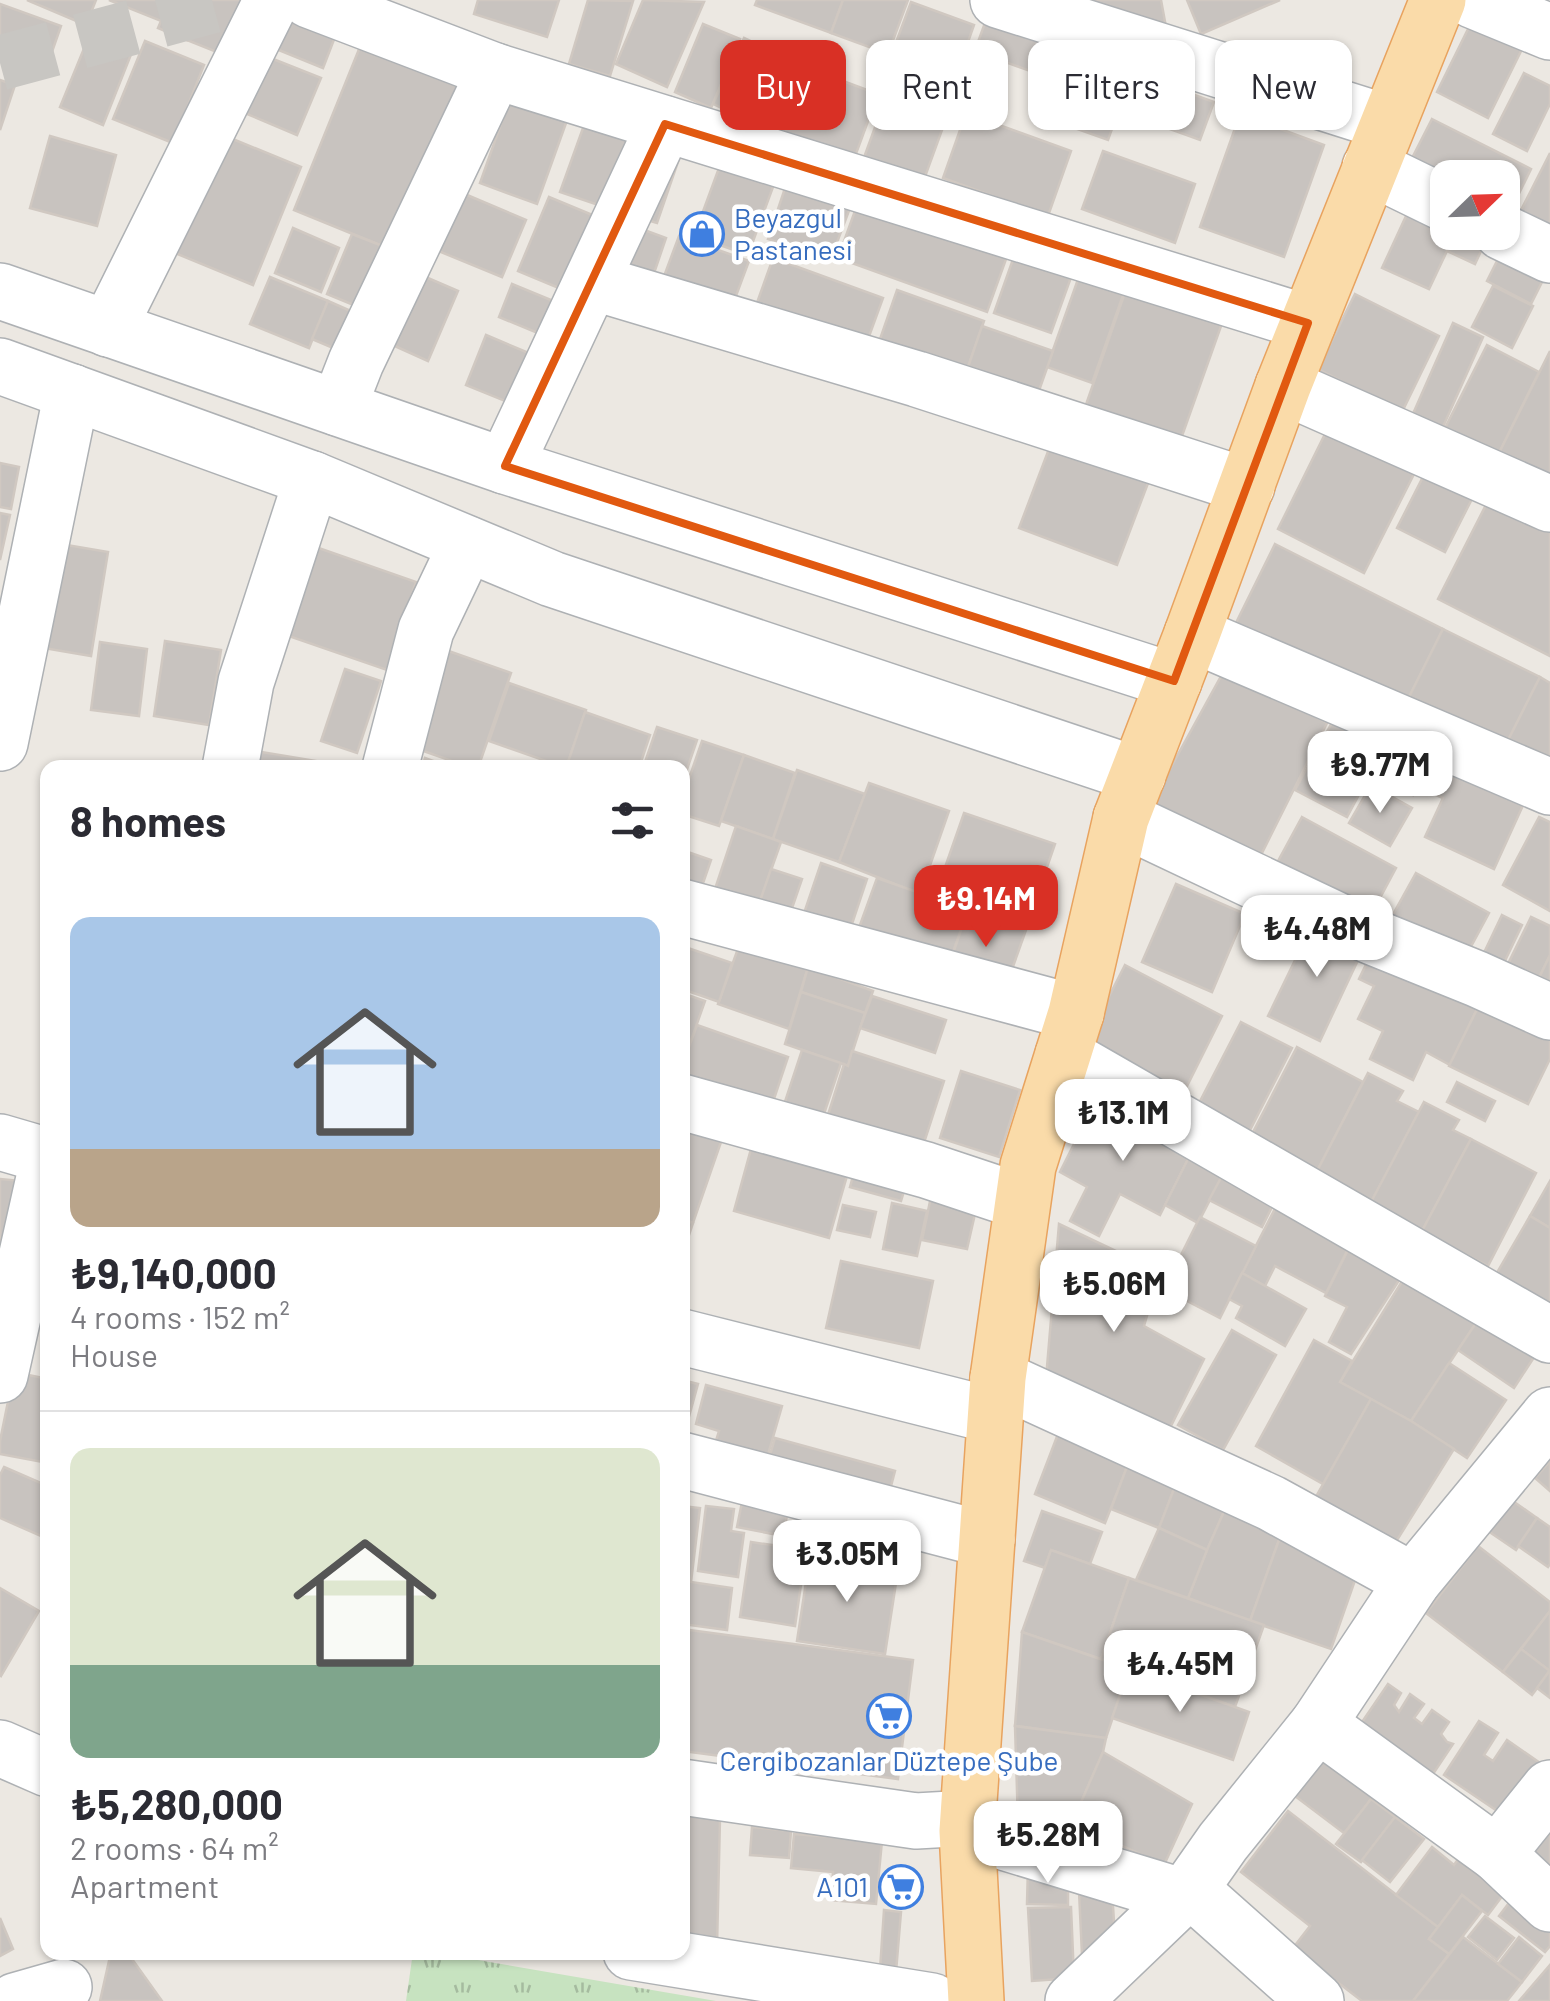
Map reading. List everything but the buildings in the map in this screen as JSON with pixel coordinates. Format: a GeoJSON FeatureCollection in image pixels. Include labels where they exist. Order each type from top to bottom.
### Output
{"type":"FeatureCollection","features":[{"type":"Feature","properties":{"kind":"main road"},"geometry":{"type":"LineString","coordinates":[[976,2001],[968,1824],[996,1397],[1028,1166],[1069,1034],[1130,797],[1283,386],[1438,0]]}},
{"type":"Feature","properties":{"kind":"street"},"geometry":{"type":"LineString","coordinates":[[108,328],[272,0]]}},
{"type":"Feature","properties":{"kind":"street"},"geometry":{"type":"LineString","coordinates":[[309,0],[494,71],[1308,323]]}},
{"type":"Feature","properties":{"kind":"street"},"geometry":{"type":"LineString","coordinates":[[998,0],[1379,145],[1430,189]]}},
{"type":"Feature","properties":{"kind":"street"},"geometry":{"type":"LineString","coordinates":[[1472,0],[1550,32]]}},
{"type":"Feature","properties":{"kind":"street"},"geometry":{"type":"LineString","coordinates":[[338,408],[494,71]]}},
{"type":"Feature","properties":{"kind":"street"},"geometry":{"type":"LineString","coordinates":[[505,466],[665,124]]}},
{"type":"Feature","properties":{"kind":"street"},"geometry":{"type":"LineString","coordinates":[[1520,241],[1550,255]]}},
{"type":"Feature","properties":{"kind":"street"},"geometry":{"type":"LineString","coordinates":[[592,282],[917,378],[1247,486]]}},
{"type":"Feature","properties":{"kind":"street"},"geometry":{"type":"LineString","coordinates":[[0,291],[505,466],[1183,658],[1550,787]]}},
{"type":"Feature","properties":{"kind":"street"},"geometry":{"type":"LineString","coordinates":[[0,366],[312,478],[571,586],[1130,797],[1368,935],[1550,1012]]}},
{"type":"Feature","properties":{"kind":"street"},"geometry":{"type":"LineString","coordinates":[[1283,386],[1550,504]]}},
{"type":"Feature","properties":{"kind":"street"},"geometry":{"type":"LineString","coordinates":[[0,743],[72,392]]}},
{"type":"Feature","properties":{"kind":"street"},"geometry":{"type":"LineString","coordinates":[[231,760],[246,682],[312,478]]}},
{"type":"Feature","properties":{"kind":"street"},"geometry":{"type":"LineString","coordinates":[[392,760],[426,630],[467,544]]}},
{"type":"Feature","properties":{"kind":"street"},"geometry":{"type":"LineString","coordinates":[[690,911],[1069,1034],[1550,1335]]}},
{"type":"Feature","properties":{"kind":"street"},"geometry":{"type":"LineString","coordinates":[[690,1104],[926,1170],[1022,1202]]}},
{"type":"Feature","properties":{"kind":"street"},"geometry":{"type":"LineString","coordinates":[[0,1142],[40,1155]]}},
{"type":"Feature","properties":{"kind":"street"},"geometry":{"type":"LineString","coordinates":[[0,1375],[40,1194]]}},
{"type":"Feature","properties":{"kind":"street"},"geometry":{"type":"LineString","coordinates":[[690,1339],[996,1397],[1271,1503],[1413,1581]]}},
{"type":"Feature","properties":{"kind":"street"},"geometry":{"type":"LineString","coordinates":[[1073,2001],[1185,1892],[1318,1724],[1413,1581],[1550,1415]]}},
{"type":"Feature","properties":{"kind":"street"},"geometry":{"type":"LineString","coordinates":[[690,1462],[987,1540]]}},
{"type":"Feature","properties":{"kind":"street"},"geometry":{"type":"LineString","coordinates":[[1318,1724],[1497,1854],[1550,1904]]}},
{"type":"Feature","properties":{"kind":"street"},"geometry":{"type":"LineString","coordinates":[[0,1748],[40,1766]]}},
{"type":"Feature","properties":{"kind":"street"},"geometry":{"type":"LineString","coordinates":[[690,1788],[916,1821],[968,1824],[1185,1892],[1294,1992]]}},
{"type":"Feature","properties":{"kind":"street"},"geometry":{"type":"LineString","coordinates":[[1497,1854],[1550,1788]]}},
{"type":"Feature","properties":{"kind":"street"},"geometry":{"type":"LineString","coordinates":[[680,1960],[932,2001]]}},
{"type":"Feature","properties":{"kind":"highlighted area"},"geometry":{"type":"Polygon","coordinates":[[[665,124],[1308,323],[1174,681],[505,466],[665,124]]]}},
{"type":"Feature","properties":{"kind":"green space"},"geometry":{"type":"Polygon","coordinates":[[[412,1960],[478,1960],[716,2001],[406,2001],[412,1960]]]}},
{"type":"Feature","properties":{"kind":"tunnel"},"geometry":{"type":"LineString","coordinates":[[0,63],[234,0]]}},
{"type":"Feature","properties":{"kind":"place","name":"Beyazgul Pastanesi"},"geometry":{"type":"Point","coordinates":[702,234]}},
{"type":"Feature","properties":{"kind":"place","name":"Cergibozanlar Düztepe Şube"},"geometry":{"type":"Point","coordinates":[889,1716]}},
{"type":"Feature","properties":{"kind":"place","name":"A101"},"geometry":{"type":"Point","coordinates":[901,1887]}}]}
